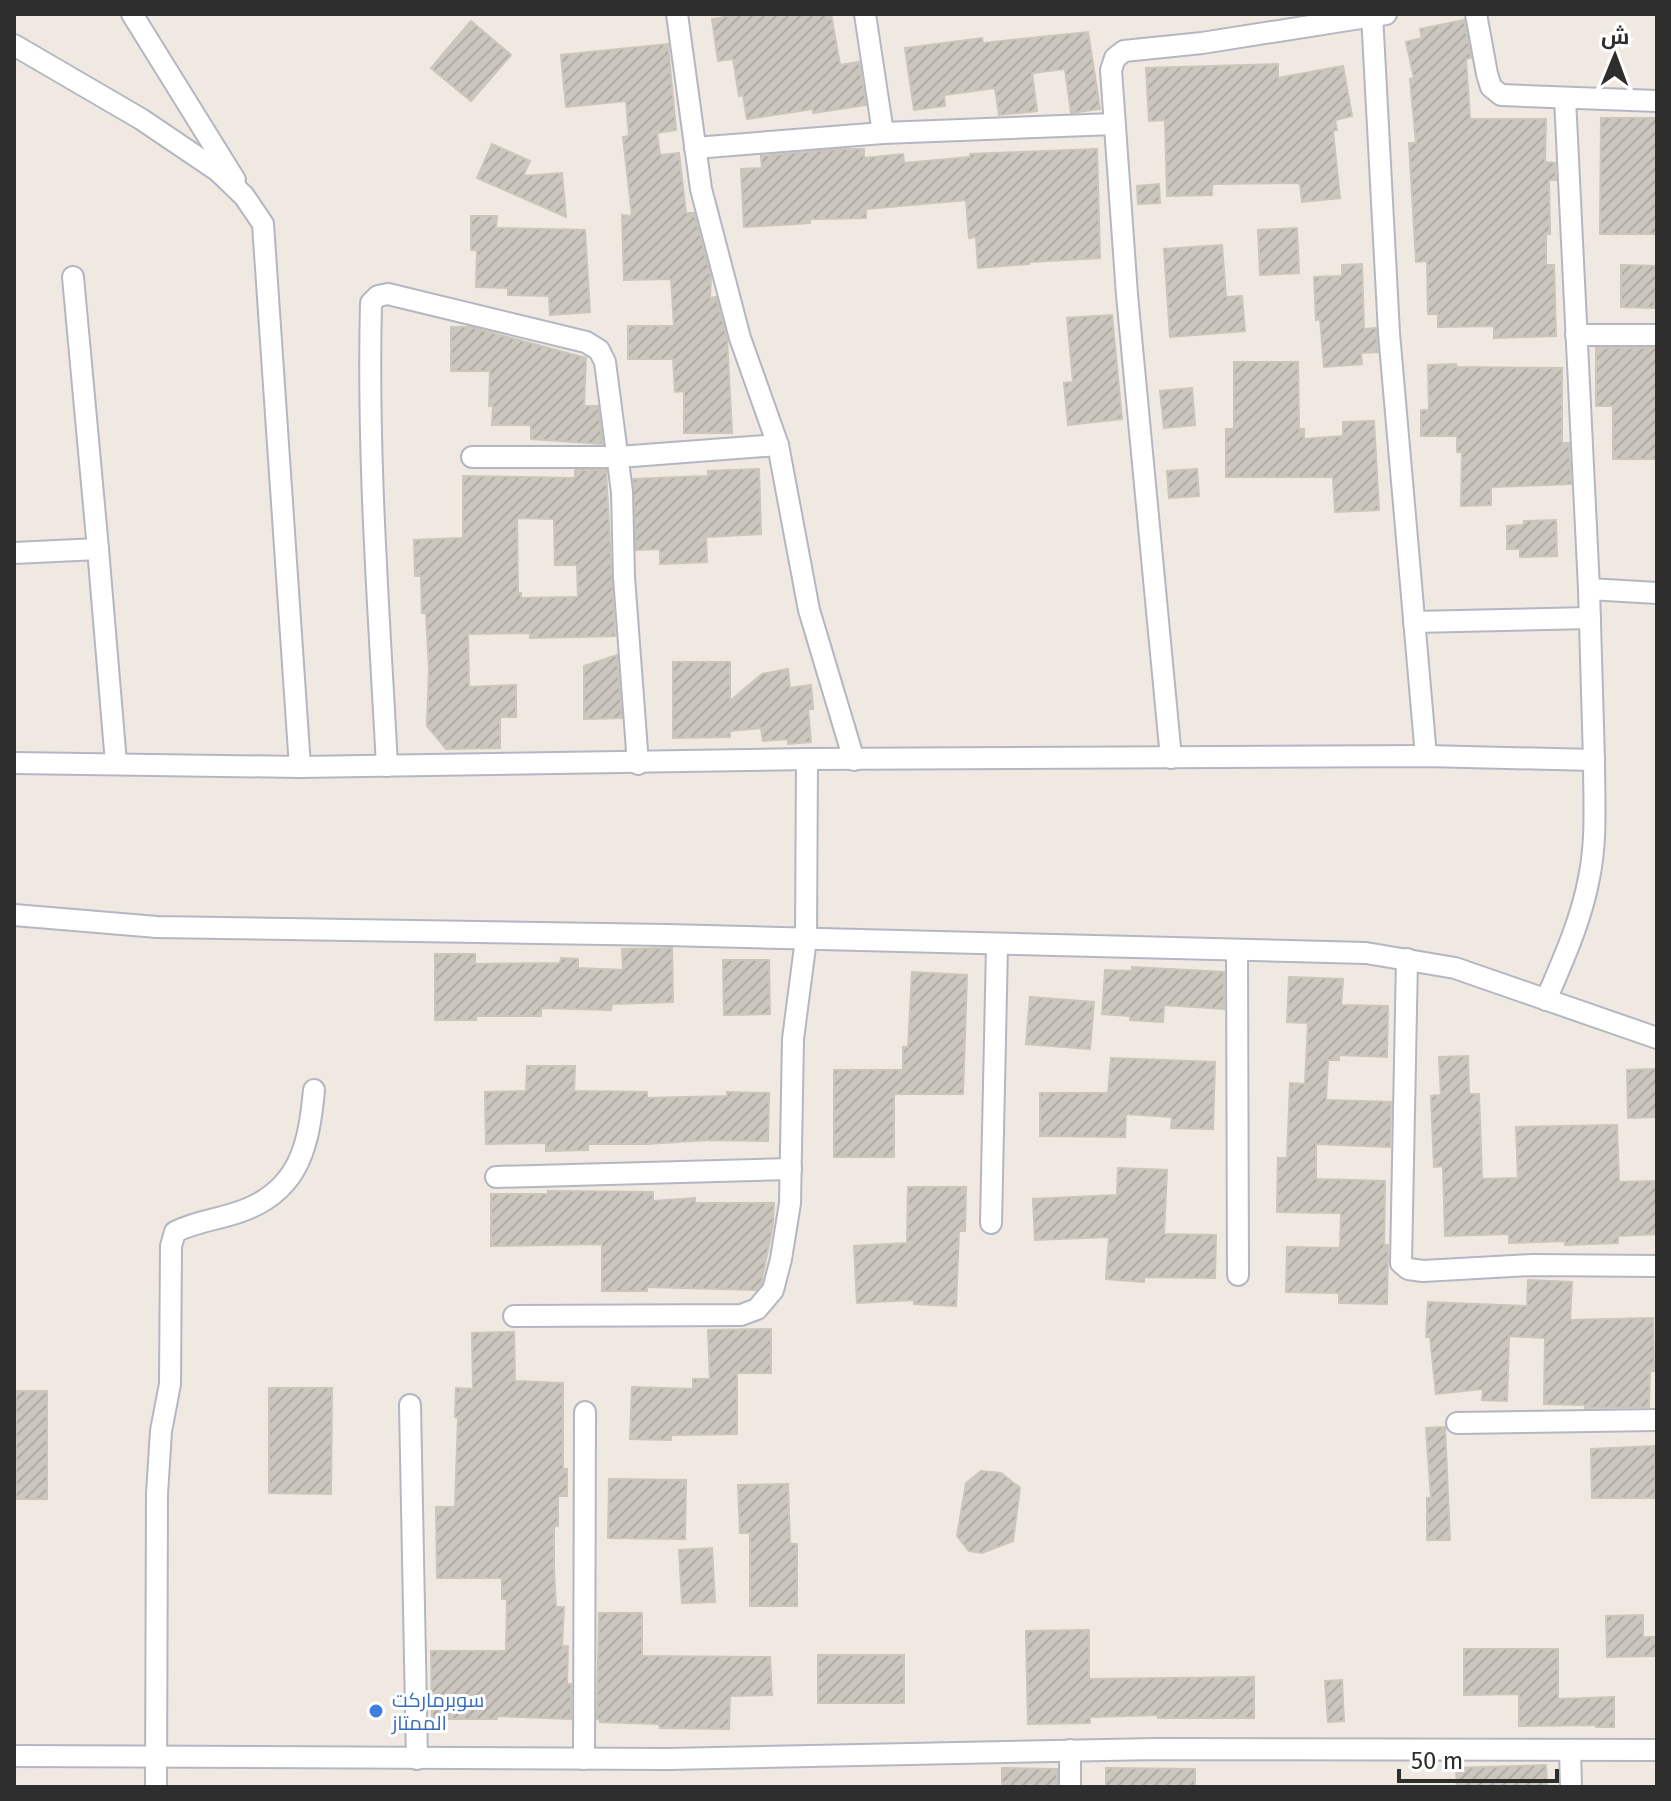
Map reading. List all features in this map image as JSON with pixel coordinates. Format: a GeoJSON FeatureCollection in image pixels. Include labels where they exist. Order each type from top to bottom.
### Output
{"type":"FeatureCollection","features":[{"type":"Feature","properties":{"kind":"street"},"geometry":{"type":"LineString","coordinates":[[132,14],[263,224],[300,767]]}},
{"type":"Feature","properties":{"kind":"street"},"geometry":{"type":"LineString","coordinates":[[677,14],[701,189],[740,338],[778,445],[809,610],[854,760]]}},
{"type":"Feature","properties":{"kind":"street"},"geometry":{"type":"LineString","coordinates":[[865,14],[883,133]]}},
{"type":"Feature","properties":{"kind":"street"},"geometry":{"type":"LineString","coordinates":[[1476,14],[1491,87],[1501,95],[1657,101]]}},
{"type":"Feature","properties":{"kind":"street"},"geometry":{"type":"LineString","coordinates":[[1171,758],[1111,70],[1115,58],[1124,51],[1202,43],[1377,15],[1389,333],[1426,756]]}},
{"type":"Feature","properties":{"kind":"street"},"geometry":{"type":"LineString","coordinates":[[14,45],[141,119],[218,171],[244,196],[263,224]]}},
{"type":"Feature","properties":{"kind":"street"},"geometry":{"type":"LineString","coordinates":[[1546,1000],[1582,910],[1590,874],[1594,831],[1589,589],[1565,98]]}},
{"type":"Feature","properties":{"kind":"street"},"geometry":{"type":"LineString","coordinates":[[695,148],[883,133],[1114,124]]}},
{"type":"Feature","properties":{"kind":"street"},"geometry":{"type":"LineString","coordinates":[[73,277],[116,763]]}},
{"type":"Feature","properties":{"kind":"street"},"geometry":{"type":"LineString","coordinates":[[387,766],[374,562],[370,420],[371,303],[378,296],[388,294],[573,339],[599,350],[605,362],[619,457],[624,577],[638,764]]}},
{"type":"Feature","properties":{"kind":"street"},"geometry":{"type":"LineString","coordinates":[[1576,335],[1657,335]]}},
{"type":"Feature","properties":{"kind":"street"},"geometry":{"type":"LineString","coordinates":[[472,457],[619,457],[778,445]]}},
{"type":"Feature","properties":{"kind":"street"},"geometry":{"type":"LineString","coordinates":[[14,553],[98,549]]}},
{"type":"Feature","properties":{"kind":"street"},"geometry":{"type":"LineString","coordinates":[[1589,589],[1657,593]]}},
{"type":"Feature","properties":{"kind":"street"},"geometry":{"type":"LineString","coordinates":[[1414,622],[1590,618]]}},
{"type":"Feature","properties":{"kind":"street"},"geometry":{"type":"LineString","coordinates":[[14,763],[300,767],[807,759],[1426,756],[1594,760]]}},
{"type":"Feature","properties":{"kind":"street"},"geometry":{"type":"LineString","coordinates":[[514,1316],[741,1315],[757,1309],[773,1290],[790,1203],[793,1039],[806,939],[807,759]]}},
{"type":"Feature","properties":{"kind":"street"},"geometry":{"type":"LineString","coordinates":[[14,915],[157,927],[806,939],[1237,952],[1325,951],[1407,959],[1455,968],[1657,1038]]}},
{"type":"Feature","properties":{"kind":"street"},"geometry":{"type":"LineString","coordinates":[[991,1223],[997,946]]}},
{"type":"Feature","properties":{"kind":"street"},"geometry":{"type":"LineString","coordinates":[[1237,952],[1238,1275]]}},
{"type":"Feature","properties":{"kind":"street"},"geometry":{"type":"LineString","coordinates":[[1407,959],[1401,1263],[1408,1269],[1423,1271],[1532,1265],[1657,1266]]}},
{"type":"Feature","properties":{"kind":"street"},"geometry":{"type":"LineString","coordinates":[[156,1787],[157,1494],[161,1431],[170,1384],[171,1246],[175,1232],[189,1225],[247,1209],[275,1194],[293,1176],[302,1155],[314,1090]]}},
{"type":"Feature","properties":{"kind":"street"},"geometry":{"type":"LineString","coordinates":[[496,1177],[791,1169]]}},
{"type":"Feature","properties":{"kind":"street"},"geometry":{"type":"LineString","coordinates":[[410,1405],[417,1759]]}},
{"type":"Feature","properties":{"kind":"street"},"geometry":{"type":"LineString","coordinates":[[584,1759],[585,1412]]}},
{"type":"Feature","properties":{"kind":"street"},"geometry":{"type":"LineString","coordinates":[[1457,1423],[1657,1420]]}},
{"type":"Feature","properties":{"kind":"street"},"geometry":{"type":"LineString","coordinates":[[14,1756],[584,1759],[1070,1750],[1657,1750]]}},
{"type":"Feature","properties":{"kind":"street"},"geometry":{"type":"LineString","coordinates":[[1070,1750],[1070,1787]]}},
{"type":"Feature","properties":{"kind":"street"},"geometry":{"type":"LineString","coordinates":[[1570,1750],[1571,1787]]}},
{"type":"Feature","properties":{"kind":"building"},"geometry":{"type":"Polygon","coordinates":[[[742,14],[831,14],[840,65],[859,62],[866,105],[747,119],[743,95],[739,96],[733,59],[718,61],[712,19],[742,14]]]}},
{"type":"Feature","properties":{"kind":"building"},"geometry":{"type":"Polygon","coordinates":[[[1464,20],[1471,58],[1466,59],[1470,119],[1546,119],[1545,162],[1555,163],[1556,180],[1549,180],[1550,234],[1546,234],[1546,265],[1554,265],[1556,336],[1494,338],[1494,326],[1438,327],[1438,314],[1428,314],[1427,261],[1416,262],[1409,143],[1416,143],[1410,79],[1414,78],[1406,42],[1422,38],[1420,29],[1464,20]]]}},
{"type":"Feature","properties":{"kind":"building"},"geometry":{"type":"Polygon","coordinates":[[[471,21],[511,55],[471,101],[431,68],[471,21]]]}},
{"type":"Feature","properties":{"kind":"building"},"geometry":{"type":"Polygon","coordinates":[[[1088,32],[1100,109],[1071,113],[1065,69],[1032,73],[1037,111],[999,115],[995,88],[944,95],[945,106],[914,110],[905,48],[982,38],[983,43],[1088,32]]]}},
{"type":"Feature","properties":{"kind":"building"},"geometry":{"type":"Polygon","coordinates":[[[668,44],[676,130],[657,133],[660,155],[679,153],[686,213],[694,213],[711,277],[710,298],[716,297],[727,338],[732,433],[684,433],[684,391],[675,392],[673,359],[628,359],[628,326],[674,326],[671,279],[624,280],[622,215],[632,216],[623,137],[629,136],[626,101],[566,107],[561,55],[668,44]]]}},
{"type":"Feature","properties":{"kind":"building"},"geometry":{"type":"Polygon","coordinates":[[[1278,64],[1278,78],[1343,66],[1352,116],[1335,120],[1337,130],[1333,131],[1340,198],[1302,202],[1300,183],[1212,184],[1212,195],[1167,196],[1165,120],[1149,121],[1146,68],[1278,64]]]}},
{"type":"Feature","properties":{"kind":"building"},"geometry":{"type":"Polygon","coordinates":[[[1601,118],[1657,118],[1657,234],[1600,234],[1601,118]]]}},
{"type":"Feature","properties":{"kind":"building"},"geometry":{"type":"Polygon","coordinates":[[[492,144],[530,161],[523,176],[562,173],[566,217],[477,178],[492,144]]]}},
{"type":"Feature","properties":{"kind":"building"},"geometry":{"type":"Polygon","coordinates":[[[864,149],[864,158],[903,154],[904,163],[970,157],[970,154],[1097,149],[1100,258],[978,268],[976,237],[969,238],[966,200],[866,209],[866,218],[810,219],[810,223],[744,227],[741,169],[762,168],[761,156],[864,149]]]}},
{"type":"Feature","properties":{"kind":"building"},"geometry":{"type":"Polygon","coordinates":[[[1159,184],[1160,203],[1138,204],[1137,186],[1159,184]]]}},
{"type":"Feature","properties":{"kind":"building"},"geometry":{"type":"Polygon","coordinates":[[[471,216],[497,216],[496,228],[585,230],[590,312],[550,315],[549,296],[508,295],[508,288],[476,287],[477,250],[471,250],[471,216]]]}},
{"type":"Feature","properties":{"kind":"building"},"geometry":{"type":"Polygon","coordinates":[[[1297,228],[1299,273],[1260,275],[1258,230],[1297,228]]]}},
{"type":"Feature","properties":{"kind":"building"},"geometry":{"type":"Polygon","coordinates":[[[1222,245],[1226,297],[1242,296],[1245,331],[1170,337],[1164,249],[1222,245]]]}},
{"type":"Feature","properties":{"kind":"building"},"geometry":{"type":"Polygon","coordinates":[[[1362,264],[1364,329],[1376,328],[1378,352],[1361,353],[1362,364],[1324,367],[1320,319],[1316,320],[1314,277],[1342,276],[1342,265],[1362,264]]]}},
{"type":"Feature","properties":{"kind":"building"},"geometry":{"type":"Polygon","coordinates":[[[1621,265],[1657,266],[1654,308],[1621,307],[1621,265]]]}},
{"type":"Feature","properties":{"kind":"building"},"geometry":{"type":"Polygon","coordinates":[[[1112,315],[1122,419],[1068,425],[1064,383],[1073,382],[1067,318],[1112,315]]]}},
{"type":"Feature","properties":{"kind":"building"},"geometry":{"type":"Polygon","coordinates":[[[451,327],[470,327],[586,358],[584,406],[598,406],[603,444],[531,439],[531,425],[492,425],[490,371],[451,371],[451,327]]]}},
{"type":"Feature","properties":{"kind":"building"},"geometry":{"type":"Polygon","coordinates":[[[1596,348],[1657,348],[1657,459],[1613,459],[1613,406],[1596,406],[1596,348]]]}},
{"type":"Feature","properties":{"kind":"building"},"geometry":{"type":"Polygon","coordinates":[[[1234,362],[1298,362],[1299,429],[1304,429],[1304,439],[1343,436],[1343,422],[1374,421],[1379,510],[1335,512],[1333,477],[1226,477],[1226,429],[1234,429],[1234,362]]]}},
{"type":"Feature","properties":{"kind":"building"},"geometry":{"type":"Polygon","coordinates":[[[1456,364],[1456,367],[1562,368],[1562,443],[1569,443],[1571,484],[1491,487],[1491,505],[1461,506],[1462,452],[1457,452],[1457,436],[1421,436],[1421,410],[1429,410],[1428,365],[1456,364]]]}},
{"type":"Feature","properties":{"kind":"building"},"geometry":{"type":"Polygon","coordinates":[[[1192,388],[1195,425],[1164,428],[1160,391],[1192,388]]]}},
{"type":"Feature","properties":{"kind":"building"},"geometry":{"type":"Polygon","coordinates":[[[759,469],[761,534],[706,537],[707,562],[660,564],[660,549],[636,550],[633,479],[708,476],[708,471],[759,469]]]}},
{"type":"Feature","properties":{"kind":"building"},"geometry":{"type":"Polygon","coordinates":[[[1197,469],[1199,496],[1169,498],[1167,471],[1197,469]]]}},
{"type":"Feature","properties":{"kind":"building"},"geometry":{"type":"Polygon","coordinates":[[[575,470],[606,470],[615,636],[530,638],[530,633],[468,634],[469,687],[516,685],[516,717],[500,717],[500,748],[446,749],[427,726],[429,669],[426,613],[422,613],[421,576],[415,576],[414,540],[463,538],[463,476],[575,478],[575,470]],[[517,518],[518,593],[521,593],[521,598],[578,597],[577,565],[555,565],[554,519],[517,518]]]}},
{"type":"Feature","properties":{"kind":"building"},"geometry":{"type":"Polygon","coordinates":[[[1556,520],[1557,556],[1520,557],[1520,549],[1507,549],[1507,526],[1524,525],[1524,521],[1556,520]]]}},
{"type":"Feature","properties":{"kind":"building"},"geometry":{"type":"Polygon","coordinates":[[[617,655],[622,718],[584,719],[584,666],[617,655]]]}},
{"type":"Feature","properties":{"kind":"building"},"geometry":{"type":"Polygon","coordinates":[[[673,662],[730,662],[730,701],[762,674],[788,669],[790,688],[811,685],[813,709],[808,709],[811,742],[788,744],[788,739],[763,741],[761,728],[730,731],[730,737],[673,738],[673,662]]]}},
{"type":"Feature","properties":{"kind":"building"},"geometry":{"type":"Polygon","coordinates":[[[672,948],[673,1002],[612,1004],[611,1010],[541,1008],[541,1016],[476,1016],[476,1020],[435,1020],[435,954],[475,954],[475,964],[560,963],[561,958],[578,959],[578,968],[623,970],[622,949],[672,948]]]}},
{"type":"Feature","properties":{"kind":"building"},"geometry":{"type":"Polygon","coordinates":[[[723,960],[769,960],[770,1014],[724,1015],[723,960]]]}},
{"type":"Feature","properties":{"kind":"building"},"geometry":{"type":"Polygon","coordinates":[[[1132,967],[1224,972],[1224,1009],[1164,1005],[1163,1022],[1102,1014],[1105,970],[1132,971],[1132,967]]]}},
{"type":"Feature","properties":{"kind":"building"},"geometry":{"type":"Polygon","coordinates":[[[912,972],[967,975],[963,1094],[894,1094],[894,1157],[834,1157],[834,1070],[903,1070],[903,1047],[908,1047],[912,972]]]}},
{"type":"Feature","properties":{"kind":"building"},"geometry":{"type":"Polygon","coordinates":[[[1289,977],[1343,979],[1341,1005],[1388,1006],[1387,1057],[1339,1055],[1339,1060],[1328,1060],[1326,1100],[1391,1102],[1390,1147],[1316,1144],[1316,1179],[1385,1181],[1387,1304],[1339,1303],[1339,1293],[1286,1292],[1287,1247],[1340,1248],[1341,1213],[1277,1212],[1278,1158],[1287,1158],[1290,1083],[1305,1084],[1308,1023],[1287,1022],[1289,977]]]}},
{"type":"Feature","properties":{"kind":"building"},"geometry":{"type":"Polygon","coordinates":[[[1030,997],[1094,1002],[1090,1049],[1026,1044],[1030,997]]]}},
{"type":"Feature","properties":{"kind":"building"},"geometry":{"type":"Polygon","coordinates":[[[1468,1056],[1469,1094],[1479,1094],[1482,1179],[1518,1178],[1516,1127],[1617,1125],[1619,1182],[1657,1181],[1657,1234],[1618,1236],[1618,1243],[1565,1245],[1565,1241],[1509,1243],[1509,1234],[1445,1236],[1443,1166],[1434,1167],[1431,1096],[1441,1095],[1439,1057],[1468,1056]]]}},
{"type":"Feature","properties":{"kind":"building"},"geometry":{"type":"Polygon","coordinates":[[[1111,1058],[1215,1062],[1213,1129],[1171,1128],[1172,1117],[1126,1114],[1125,1137],[1040,1136],[1040,1093],[1108,1093],[1111,1058]]]}},
{"type":"Feature","properties":{"kind":"building"},"geometry":{"type":"Polygon","coordinates":[[[527,1066],[575,1066],[574,1091],[647,1092],[647,1098],[727,1096],[727,1092],[769,1093],[768,1141],[588,1144],[588,1150],[546,1151],[546,1143],[486,1144],[485,1092],[526,1091],[527,1066]]]}},
{"type":"Feature","properties":{"kind":"building"},"geometry":{"type":"Polygon","coordinates":[[[1657,1069],[1657,1117],[1628,1118],[1627,1070],[1657,1069]]]}},
{"type":"Feature","properties":{"kind":"building"},"geometry":{"type":"Polygon","coordinates":[[[1118,1168],[1167,1170],[1164,1234],[1216,1235],[1215,1278],[1144,1277],[1144,1282],[1106,1279],[1109,1237],[1035,1240],[1033,1199],[1117,1195],[1118,1168]]]}},
{"type":"Feature","properties":{"kind":"building"},"geometry":{"type":"Polygon","coordinates":[[[908,1187],[966,1187],[965,1231],[959,1231],[956,1306],[914,1304],[914,1300],[857,1303],[854,1246],[907,1243],[908,1187]]]}},
{"type":"Feature","properties":{"kind":"building"},"geometry":{"type":"Polygon","coordinates":[[[548,1191],[653,1192],[653,1201],[695,1198],[695,1203],[774,1203],[773,1225],[761,1284],[756,1290],[647,1287],[647,1291],[602,1291],[602,1244],[491,1246],[491,1194],[548,1194],[548,1191]]]}},
{"type":"Feature","properties":{"kind":"building"},"geometry":{"type":"Polygon","coordinates":[[[1528,1280],[1572,1282],[1570,1320],[1653,1318],[1654,1371],[1650,1371],[1649,1407],[1585,1408],[1585,1405],[1544,1404],[1545,1338],[1509,1336],[1507,1401],[1482,1400],[1483,1389],[1436,1394],[1430,1337],[1426,1337],[1428,1302],[1527,1306],[1528,1280]]]}},
{"type":"Feature","properties":{"kind":"building"},"geometry":{"type":"Polygon","coordinates":[[[771,1329],[771,1373],[737,1373],[737,1434],[671,1435],[671,1440],[630,1439],[632,1387],[693,1389],[693,1379],[710,1379],[708,1330],[771,1329]]]}},
{"type":"Feature","properties":{"kind":"building"},"geometry":{"type":"Polygon","coordinates":[[[514,1332],[515,1381],[563,1383],[563,1469],[567,1469],[567,1496],[558,1496],[554,1570],[556,1607],[564,1607],[562,1646],[568,1646],[567,1684],[571,1684],[571,1719],[497,1716],[497,1719],[432,1719],[431,1651],[506,1651],[507,1599],[502,1599],[502,1578],[437,1578],[436,1507],[455,1507],[456,1388],[473,1389],[472,1333],[514,1332]]]}},
{"type":"Feature","properties":{"kind":"building"},"geometry":{"type":"Polygon","coordinates":[[[269,1388],[332,1388],[331,1494],[269,1493],[269,1388]]]}},
{"type":"Feature","properties":{"kind":"building"},"geometry":{"type":"Polygon","coordinates":[[[16,1391],[47,1391],[47,1499],[16,1499],[16,1391]]]}},
{"type":"Feature","properties":{"kind":"building"},"geometry":{"type":"Polygon","coordinates":[[[1445,1427],[1450,1540],[1427,1540],[1427,1498],[1431,1498],[1426,1428],[1445,1427]]]}},
{"type":"Feature","properties":{"kind":"building"},"geometry":{"type":"Polygon","coordinates":[[[1655,1446],[1655,1498],[1592,1498],[1591,1449],[1655,1446]]]}},
{"type":"Feature","properties":{"kind":"building"},"geometry":{"type":"Polygon","coordinates":[[[981,1471],[1001,1473],[1020,1488],[1013,1541],[982,1553],[969,1551],[957,1536],[966,1483],[981,1471]]]}},
{"type":"Feature","properties":{"kind":"building"},"geometry":{"type":"Polygon","coordinates":[[[609,1479],[686,1480],[685,1539],[608,1538],[609,1479]]]}},
{"type":"Feature","properties":{"kind":"building"},"geometry":{"type":"Polygon","coordinates":[[[788,1484],[790,1544],[797,1544],[797,1606],[750,1606],[750,1533],[740,1533],[738,1485],[788,1484]]]}},
{"type":"Feature","properties":{"kind":"building"},"geometry":{"type":"Polygon","coordinates":[[[712,1548],[715,1602],[682,1603],[679,1550],[712,1548]]]}},
{"type":"Feature","properties":{"kind":"building"},"geometry":{"type":"Polygon","coordinates":[[[599,1613],[642,1613],[642,1656],[770,1657],[772,1695],[730,1696],[729,1729],[660,1728],[659,1724],[600,1722],[597,1719],[599,1613]]]}},
{"type":"Feature","properties":{"kind":"building"},"geometry":{"type":"Polygon","coordinates":[[[1643,1615],[1643,1637],[1657,1637],[1657,1656],[1607,1657],[1606,1616],[1643,1615]]]}},
{"type":"Feature","properties":{"kind":"building"},"geometry":{"type":"Polygon","coordinates":[[[1089,1630],[1089,1679],[1254,1677],[1254,1718],[1158,1718],[1158,1715],[1090,1717],[1090,1723],[1028,1724],[1026,1631],[1089,1630]]]}},
{"type":"Feature","properties":{"kind":"building"},"geometry":{"type":"Polygon","coordinates":[[[1464,1649],[1558,1649],[1558,1699],[1614,1697],[1614,1727],[1519,1726],[1519,1694],[1464,1695],[1464,1649]]]}},
{"type":"Feature","properties":{"kind":"building"},"geometry":{"type":"Polygon","coordinates":[[[818,1655],[904,1655],[904,1703],[818,1703],[818,1655]]]}},
{"type":"Feature","properties":{"kind":"building"},"geometry":{"type":"Polygon","coordinates":[[[1342,1680],[1344,1721],[1328,1722],[1325,1681],[1342,1680]]]}},
{"type":"Feature","properties":{"kind":"building"},"geometry":{"type":"Polygon","coordinates":[[[1546,1765],[1547,1787],[1457,1787],[1456,1768],[1546,1765]]]}},
{"type":"Feature","properties":{"kind":"building"},"geometry":{"type":"Polygon","coordinates":[[[1002,1768],[1057,1769],[1057,1787],[1002,1787],[1002,1768]]]}},
{"type":"Feature","properties":{"kind":"building"},"geometry":{"type":"Polygon","coordinates":[[[1106,1768],[1195,1769],[1195,1787],[1106,1787],[1106,1768]]]}},
{"type":"Feature","properties":{"kind":"place","name":"سوبرماركت الممتاز"},"geometry":{"type":"Point","coordinates":[376,1711]}}]}
